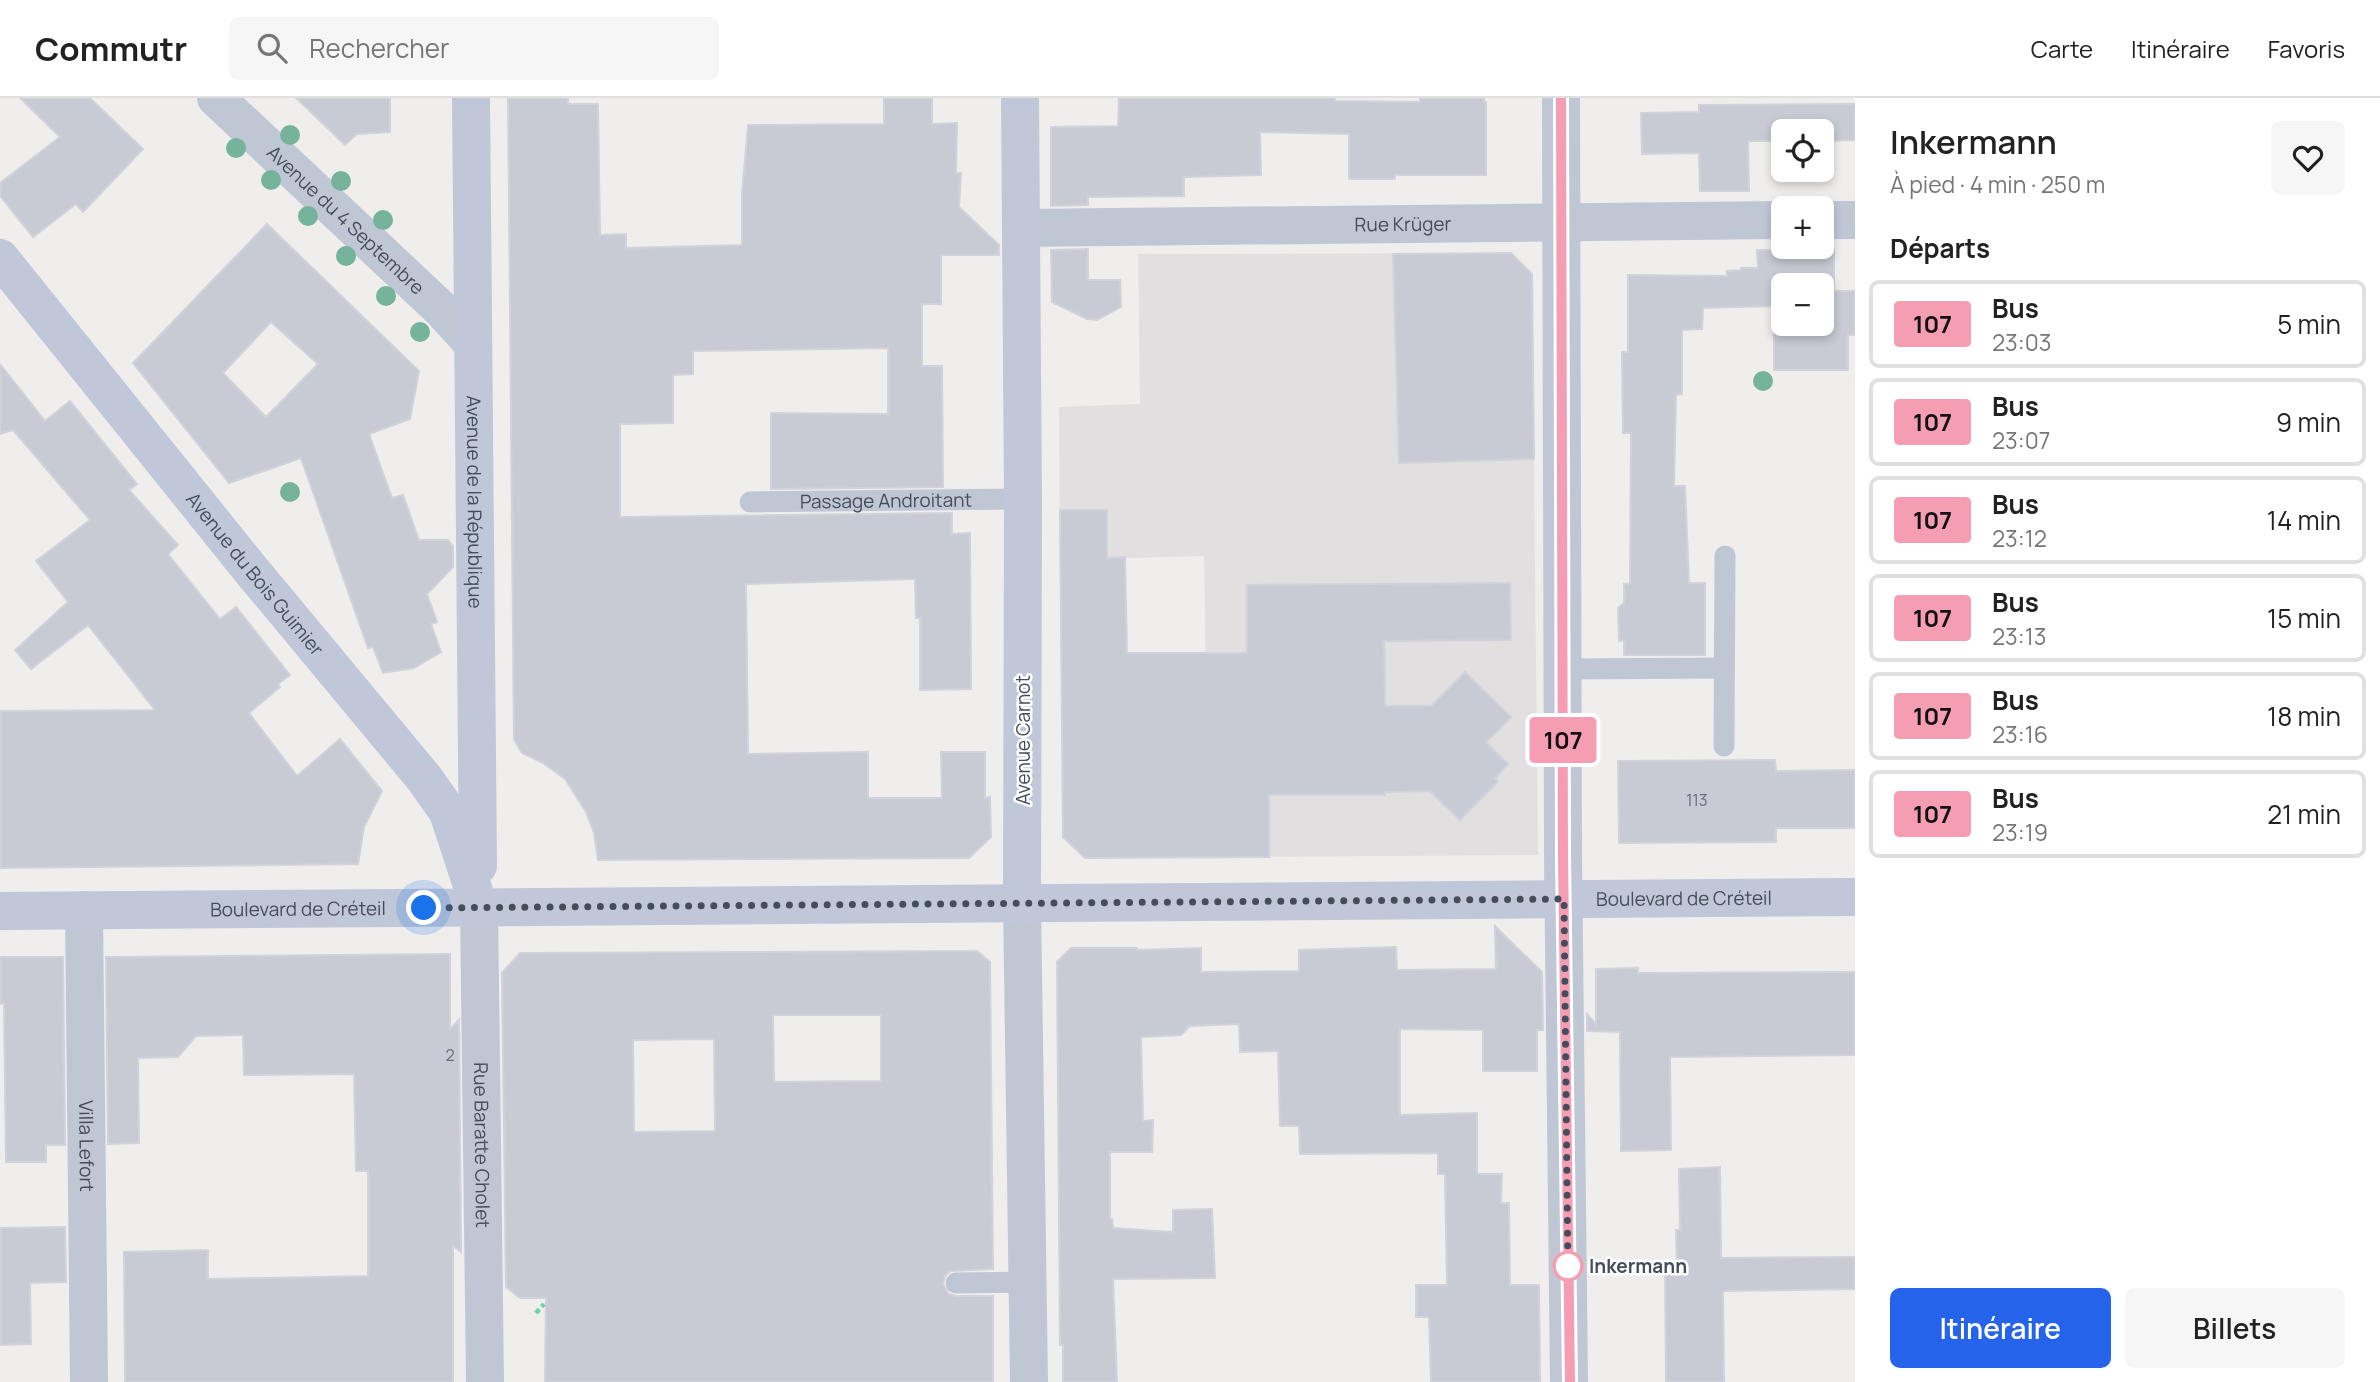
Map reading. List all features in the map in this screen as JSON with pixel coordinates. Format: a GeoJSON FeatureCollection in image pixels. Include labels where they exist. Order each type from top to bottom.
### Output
{"type":"FeatureCollection","features":[{"type":"Feature","properties":{"kind":"street","name":"Avenue du 4 Septembre"},"geometry":{"type":"LineString","coordinates":[[216,98],[443,311],[473,344]]}},
{"type":"Feature","properties":{"kind":"street","name":"Avenue de la République"},"geometry":{"type":"LineString","coordinates":[[471,98],[479,907]]}},
{"type":"Feature","properties":{"kind":"street","name":"Avenue Carnot"},"geometry":{"type":"LineString","coordinates":[[1020,98],[1022,903],[1029,1382]]}},
{"type":"Feature","properties":{"kind":"street"},"geometry":{"type":"LineString","coordinates":[[1560,98],[1569,1382]]}},
{"type":"Feature","properties":{"kind":"street","name":"Rue Krüger"},"geometry":{"type":"LineString","coordinates":[[1021,228],[1771,220]]}},
{"type":"Feature","properties":{"kind":"street"},"geometry":{"type":"LineString","coordinates":[[1834,220],[1855,220]]}},
{"type":"Feature","properties":{"kind":"street","name":"Avenue du Bois Guimier"},"geometry":{"type":"LineString","coordinates":[[0,258],[251,570],[424,778],[448,812],[479,907]]}},
{"type":"Feature","properties":{"kind":"street","name":"Boulevard de Créteil"},"geometry":{"type":"LineString","coordinates":[[0,911],[1855,897]]}},
{"type":"Feature","properties":{"kind":"street","name":"Rue Baratte Cholet"},"geometry":{"type":"LineString","coordinates":[[479,907],[485,1382]]}},
{"type":"Feature","properties":{"kind":"street","name":"Villa Lefort"},"geometry":{"type":"LineString","coordinates":[[84,910],[89,1382]]}},
{"type":"Feature","properties":{"kind":"lane","name":"Passage Androitant"},"geometry":{"type":"LineString","coordinates":[[750,502],[1023,499]]}},
{"type":"Feature","properties":{"kind":"lane"},"geometry":{"type":"LineString","coordinates":[[1724,746],[1725,556]]}},
{"type":"Feature","properties":{"kind":"lane"},"geometry":{"type":"LineString","coordinates":[[1563,669],[1724,668]]}},
{"type":"Feature","properties":{"kind":"lane"},"geometry":{"type":"LineString","coordinates":[[956,1283],[1028,1282]]}},
{"type":"Feature","properties":{"kind":"path"},"geometry":{"type":"LineString","coordinates":[[536,1313],[544,1304]]}},
{"type":"Feature","properties":{"kind":"shaded area"},"geometry":{"type":"Polygon","coordinates":[[[1511,253],[1532,274],[1538,855],[1085,858],[1063,837],[1061,671],[1206,670],[1204,556],[1060,560],[1059,407],[1140,404],[1138,254],[1511,253]]]}},
{"type":"Feature","properties":{"kind":"building"},"geometry":{"type":"Polygon","coordinates":[[[20,98],[90,98],[143,149],[83,212],[76,204],[33,237],[0,196],[0,183],[60,137],[20,98]]]}},
{"type":"Feature","properties":{"kind":"building"},"geometry":{"type":"Polygon","coordinates":[[[296,98],[390,98],[390,132],[357,134],[345,145],[296,98]]]}},
{"type":"Feature","properties":{"kind":"building"},"geometry":{"type":"Polygon","coordinates":[[[508,98],[568,98],[568,104],[598,104],[600,235],[626,234],[626,248],[742,245],[742,194],[748,125],[884,124],[884,98],[932,98],[932,124],[957,123],[956,173],[961,173],[959,207],[999,245],[999,255],[941,255],[941,304],[922,304],[922,366],[942,366],[943,487],[771,489],[771,413],[888,414],[888,348],[693,351],[693,374],[673,375],[673,423],[620,424],[620,517],[952,513],[952,534],[970,533],[971,689],[920,690],[920,618],[916,618],[915,579],[746,584],[748,754],[868,752],[868,798],[942,798],[941,752],[985,752],[985,798],[990,797],[991,837],[969,858],[598,860],[594,833],[586,812],[565,779],[543,763],[522,753],[514,740],[508,98]]]}},
{"type":"Feature","properties":{"kind":"building"},"geometry":{"type":"Polygon","coordinates":[[[1119,98],[1335,98],[1335,101],[1420,102],[1420,98],[1484,98],[1486,175],[1395,175],[1395,179],[1349,179],[1349,134],[1260,132],[1261,175],[1184,177],[1184,196],[1088,197],[1088,205],[1051,206],[1051,127],[1118,126],[1119,98]]]}},
{"type":"Feature","properties":{"kind":"building"},"geometry":{"type":"Polygon","coordinates":[[[1855,104],[1855,140],[1834,141],[1834,119],[1771,119],[1771,141],[1748,141],[1749,191],[1700,191],[1699,153],[1642,154],[1641,113],[1699,112],[1699,105],[1855,104]]]}},
{"type":"Feature","properties":{"kind":"building"},"geometry":{"type":"Polygon","coordinates":[[[267,224],[419,371],[410,419],[369,434],[392,498],[403,495],[419,540],[448,540],[453,546],[453,567],[427,594],[437,622],[431,624],[441,652],[414,668],[383,673],[373,647],[368,648],[301,458],[229,483],[133,363],[267,224]],[[271,322],[223,373],[266,417],[318,364],[271,322]]]}},
{"type":"Feature","properties":{"kind":"building"},"geometry":{"type":"Polygon","coordinates":[[[1088,249],[1088,280],[1120,280],[1121,307],[1097,320],[1087,319],[1052,302],[1051,250],[1088,249]]]}},
{"type":"Feature","properties":{"kind":"building"},"geometry":{"type":"Polygon","coordinates":[[[1757,250],[1771,250],[1771,259],[1834,259],[1834,273],[1771,273],[1771,306],[1703,308],[1702,329],[1682,330],[1682,394],[1676,395],[1674,486],[1685,486],[1689,583],[1705,583],[1705,655],[1624,655],[1624,640],[1619,641],[1618,608],[1624,603],[1624,584],[1630,584],[1631,433],[1623,433],[1622,352],[1628,352],[1628,275],[1727,276],[1727,271],[1758,268],[1757,250]]]}},
{"type":"Feature","properties":{"kind":"building"},"geometry":{"type":"Polygon","coordinates":[[[1511,253],[1532,274],[1534,459],[1399,463],[1393,254],[1511,253]]]}},
{"type":"Feature","properties":{"kind":"building"},"geometry":{"type":"Polygon","coordinates":[[[1834,291],[1855,291],[1855,335],[1848,335],[1848,370],[1774,370],[1774,336],[1834,336],[1834,291]]]}},
{"type":"Feature","properties":{"kind":"building"},"geometry":{"type":"Polygon","coordinates":[[[0,364],[45,421],[70,401],[137,484],[129,490],[178,545],[168,554],[220,619],[236,607],[290,675],[249,713],[297,776],[340,739],[382,791],[364,827],[358,864],[0,868],[0,711],[155,710],[88,625],[31,669],[15,650],[68,602],[36,561],[90,520],[13,430],[0,434],[0,364]]]}},
{"type":"Feature","properties":{"kind":"building"},"geometry":{"type":"Polygon","coordinates":[[[1060,510],[1107,510],[1107,558],[1125,557],[1127,653],[1247,653],[1247,585],[1510,583],[1511,640],[1384,641],[1385,706],[1431,706],[1465,672],[1511,717],[1486,742],[1508,764],[1495,778],[1498,782],[1460,820],[1430,791],[1385,792],[1385,795],[1269,795],[1269,857],[1085,858],[1063,837],[1060,510]]]}},
{"type":"Feature","properties":{"kind":"building"},"geometry":{"type":"Polygon","coordinates":[[[1775,760],[1776,771],[1855,770],[1855,828],[1776,828],[1776,842],[1619,843],[1618,761],[1775,760]]]}},
{"type":"Feature","properties":{"kind":"building"},"geometry":{"type":"Polygon","coordinates":[[[1495,926],[1542,972],[1543,1030],[1537,1030],[1537,1071],[1483,1071],[1483,1030],[1400,1029],[1400,1115],[1477,1113],[1477,1174],[1502,1174],[1501,1203],[1509,1203],[1510,1285],[1539,1285],[1540,1382],[1431,1382],[1429,1317],[1416,1317],[1416,1285],[1447,1285],[1445,1174],[1438,1174],[1438,1153],[1300,1154],[1299,1126],[1280,1126],[1278,1051],[1240,1052],[1239,1024],[1190,1026],[1181,1035],[1141,1037],[1143,1121],[1153,1120],[1152,1152],[1110,1152],[1110,1219],[1113,1228],[1173,1232],[1173,1210],[1212,1209],[1215,1278],[1113,1279],[1117,1382],[1063,1382],[1063,1345],[1060,1345],[1057,962],[1071,948],[1201,948],[1201,972],[1299,971],[1299,950],[1396,947],[1397,970],[1496,969],[1495,926]]]}},
{"type":"Feature","properties":{"kind":"building"},"geometry":{"type":"Polygon","coordinates":[[[977,951],[990,962],[993,1269],[950,1271],[943,1284],[949,1294],[956,1296],[993,1296],[993,1382],[545,1382],[546,1298],[520,1298],[506,1287],[502,973],[520,953],[977,951]],[[773,1015],[774,1082],[881,1081],[881,1015],[773,1015]],[[714,1039],[633,1040],[634,1132],[715,1131],[714,1039]]]}},
{"type":"Feature","properties":{"kind":"building"},"geometry":{"type":"Polygon","coordinates":[[[450,954],[450,1029],[459,1020],[461,1252],[453,1246],[453,1382],[125,1382],[124,1252],[208,1250],[208,1279],[368,1276],[368,1171],[356,1171],[354,1074],[244,1075],[243,1035],[196,1036],[178,1057],[138,1058],[139,1143],[108,1144],[106,957],[450,954]]]}},
{"type":"Feature","properties":{"kind":"building"},"geometry":{"type":"Polygon","coordinates":[[[0,957],[63,957],[65,1145],[46,1145],[46,1162],[6,1162],[4,1003],[0,1004],[0,957]]]}},
{"type":"Feature","properties":{"kind":"building"},"geometry":{"type":"Polygon","coordinates":[[[1638,968],[1638,973],[1855,972],[1855,1055],[1670,1057],[1671,1150],[1621,1151],[1620,1032],[1587,1031],[1587,1014],[1596,1024],[1596,969],[1638,968]]]}},
{"type":"Feature","properties":{"kind":"building"},"geometry":{"type":"Polygon","coordinates":[[[1720,1167],[1721,1258],[1855,1257],[1855,1289],[1723,1291],[1724,1382],[1666,1382],[1665,1265],[1677,1265],[1676,1230],[1680,1230],[1679,1169],[1720,1167]]]}},
{"type":"Feature","properties":{"kind":"building"},"geometry":{"type":"Polygon","coordinates":[[[65,1227],[66,1282],[30,1283],[31,1344],[0,1345],[0,1228],[65,1227]]]}},
{"type":"Feature","properties":{"kind":"bus line","name":"107"},"geometry":{"type":"LineString","coordinates":[[1561,98],[1563,856],[1570,1382]]}},
{"type":"Feature","properties":{"kind":"place","name":"Inkermann"},"geometry":{"type":"Point","coordinates":[1568,1266]}},
{"type":"Feature","properties":{"kind":"route"},"geometry":{"type":"LineString","coordinates":[[424,908],[1564,899],[1568,1276],[1568,1266]]}}]}
